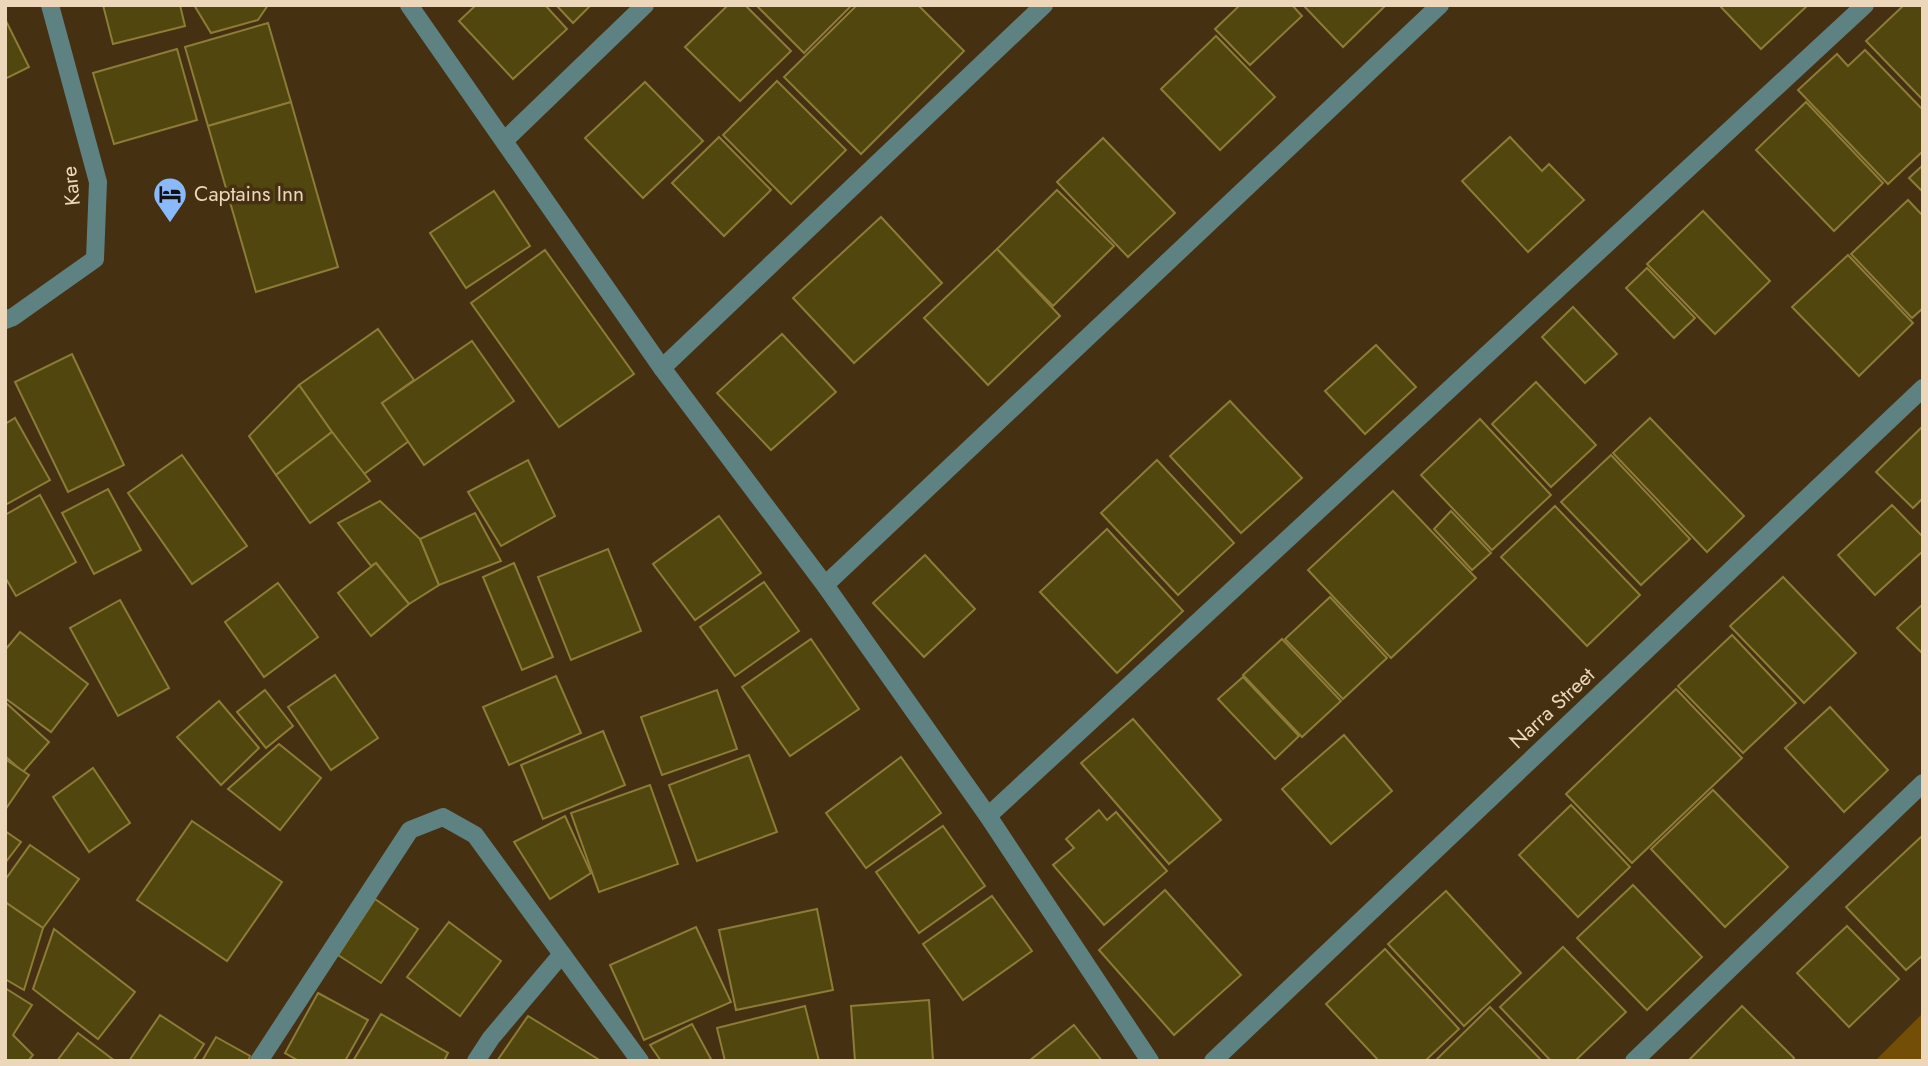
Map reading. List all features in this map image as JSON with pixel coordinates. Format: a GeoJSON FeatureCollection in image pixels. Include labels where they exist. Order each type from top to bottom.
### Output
{"type":"FeatureCollection","features":[{"type":"Feature","properties":{"kind":"street","name":"Kare"},"geometry":{"type":"LineString","coordinates":[[5,320],[95,259],[98,181],[50,5]]}},
{"type":"Feature","properties":{"kind":"street"},"geometry":{"type":"LineString","coordinates":[[409,5],[505,139],[662,368],[825,585],[988,816],[1150,1061]]}},
{"type":"Feature","properties":{"kind":"street"},"geometry":{"type":"LineString","coordinates":[[505,139],[645,5]]}},
{"type":"Feature","properties":{"kind":"street"},"geometry":{"type":"LineString","coordinates":[[662,368],[1044,5]]}},
{"type":"Feature","properties":{"kind":"street"},"geometry":{"type":"LineString","coordinates":[[825,585],[1440,5]]}},
{"type":"Feature","properties":{"kind":"street"},"geometry":{"type":"LineString","coordinates":[[988,816],[1865,5]]}},
{"type":"Feature","properties":{"kind":"street","name":"Narra Street"},"geometry":{"type":"LineString","coordinates":[[1213,1061],[1923,388]]}},
{"type":"Feature","properties":{"kind":"street"},"geometry":{"type":"LineString","coordinates":[[1634,1061],[1923,783]]}},
{"type":"Feature","properties":{"kind":"street"},"geometry":{"type":"LineString","coordinates":[[259,1061],[411,830],[443,817],[475,835],[640,1061]]}},
{"type":"Feature","properties":{"kind":"street"},"geometry":{"type":"LineString","coordinates":[[476,1061],[491,1038],[562,954]]}},
{"type":"Feature","properties":{"kind":"shaded area"},"geometry":{"type":"Polygon","coordinates":[[[1923,1013],[1923,1061],[1875,1061],[1923,1013]]]}},
{"type":"Feature","properties":{"kind":"building"},"geometry":{"type":"Polygon","coordinates":[[[103,5],[180,5],[185,26],[113,44],[103,5]]]}},
{"type":"Feature","properties":{"kind":"building"},"geometry":{"type":"Polygon","coordinates":[[[194,5],[268,5],[258,20],[211,33],[194,5]]]}},
{"type":"Feature","properties":{"kind":"building"},"geometry":{"type":"Polygon","coordinates":[[[476,5],[545,5],[567,29],[513,79],[459,21],[476,5]]]}},
{"type":"Feature","properties":{"kind":"building"},"geometry":{"type":"Polygon","coordinates":[[[556,5],[591,5],[573,23],[556,5]]]}},
{"type":"Feature","properties":{"kind":"building"},"geometry":{"type":"Polygon","coordinates":[[[728,5],[745,5],[791,51],[740,101],[685,47],[728,5]]]}},
{"type":"Feature","properties":{"kind":"building"},"geometry":{"type":"Polygon","coordinates":[[[756,5],[852,5],[804,53],[756,5]]]}},
{"type":"Feature","properties":{"kind":"building"},"geometry":{"type":"Polygon","coordinates":[[[857,5],[918,5],[964,51],[861,154],[784,77],[857,5]]]}},
{"type":"Feature","properties":{"kind":"building"},"geometry":{"type":"Polygon","coordinates":[[[1240,5],[1292,5],[1302,16],[1250,65],[1215,29],[1240,5]]]}},
{"type":"Feature","properties":{"kind":"building"},"geometry":{"type":"Polygon","coordinates":[[[1303,5],[1386,5],[1343,47],[1303,5]]]}},
{"type":"Feature","properties":{"kind":"building"},"geometry":{"type":"Polygon","coordinates":[[[1719,5],[1808,5],[1761,49],[1719,5]]]}},
{"type":"Feature","properties":{"kind":"building"},"geometry":{"type":"Polygon","coordinates":[[[1904,5],[1923,5],[1923,100],[1866,41],[1904,5]]]}},
{"type":"Feature","properties":{"kind":"building"},"geometry":{"type":"Polygon","coordinates":[[[5,19],[29,67],[5,79],[5,19]]]}},
{"type":"Feature","properties":{"kind":"building"},"geometry":{"type":"Polygon","coordinates":[[[268,23],[291,102],[208,126],[185,47],[268,23]]]}},
{"type":"Feature","properties":{"kind":"building"},"geometry":{"type":"Polygon","coordinates":[[[1216,36],[1275,97],[1220,150],[1161,89],[1216,36]]]}},
{"type":"Feature","properties":{"kind":"building"},"geometry":{"type":"Polygon","coordinates":[[[177,49],[197,120],[114,144],[93,73],[177,49]]]}},
{"type":"Feature","properties":{"kind":"building"},"geometry":{"type":"Polygon","coordinates":[[[1865,50],[1923,110],[1923,151],[1888,184],[1798,90],[1837,54],[1848,66],[1865,50]]]}},
{"type":"Feature","properties":{"kind":"building"},"geometry":{"type":"Polygon","coordinates":[[[777,81],[846,150],[791,204],[723,135],[777,81]]]}},
{"type":"Feature","properties":{"kind":"building"},"geometry":{"type":"Polygon","coordinates":[[[645,82],[703,141],[643,198],[585,138],[645,82]]]}},
{"type":"Feature","properties":{"kind":"building"},"geometry":{"type":"Polygon","coordinates":[[[291,102],[338,267],[256,292],[208,126],[291,102]]]}},
{"type":"Feature","properties":{"kind":"building"},"geometry":{"type":"Polygon","coordinates":[[[1806,102],[1883,183],[1834,231],[1756,150],[1806,102]]]}},
{"type":"Feature","properties":{"kind":"building"},"geometry":{"type":"Polygon","coordinates":[[[719,137],[771,190],[724,236],[672,183],[719,137]]]}},
{"type":"Feature","properties":{"kind":"building"},"geometry":{"type":"Polygon","coordinates":[[[1510,137],[1542,171],[1549,164],[1584,200],[1528,252],[1462,181],[1510,137]]]}},
{"type":"Feature","properties":{"kind":"building"},"geometry":{"type":"Polygon","coordinates":[[[1103,138],[1175,213],[1128,257],[1057,182],[1103,138]]]}},
{"type":"Feature","properties":{"kind":"building"},"geometry":{"type":"Polygon","coordinates":[[[1923,165],[1923,192],[1909,178],[1923,165]]]}},
{"type":"Feature","properties":{"kind":"building"},"geometry":{"type":"Polygon","coordinates":[[[1057,190],[1114,246],[1053,306],[997,249],[1057,190]]]}},
{"type":"Feature","properties":{"kind":"building"},"geometry":{"type":"Polygon","coordinates":[[[494,191],[530,246],[466,288],[430,233],[494,191]]]}},
{"type":"Feature","properties":{"kind":"building"},"geometry":{"type":"Polygon","coordinates":[[[1908,200],[1923,216],[1923,308],[1912,318],[1851,254],[1908,200]]]}},
{"type":"Feature","properties":{"kind":"building"},"geometry":{"type":"Polygon","coordinates":[[[1703,211],[1770,281],[1715,334],[1647,264],[1703,211]]]}},
{"type":"Feature","properties":{"kind":"building"},"geometry":{"type":"Polygon","coordinates":[[[881,217],[942,283],[854,363],[793,298],[881,217]]]}},
{"type":"Feature","properties":{"kind":"building"},"geometry":{"type":"Polygon","coordinates":[[[997,249],[1060,316],[988,385],[924,318],[997,249]]]}},
{"type":"Feature","properties":{"kind":"building"},"geometry":{"type":"Polygon","coordinates":[[[545,250],[634,374],[559,427],[471,303],[545,250]]]}},
{"type":"Feature","properties":{"kind":"building"},"geometry":{"type":"Polygon","coordinates":[[[1848,255],[1913,323],[1859,376],[1792,307],[1848,255]]]}},
{"type":"Feature","properties":{"kind":"building"},"geometry":{"type":"Polygon","coordinates":[[[1647,268],[1695,318],[1674,338],[1626,288],[1647,268]]]}},
{"type":"Feature","properties":{"kind":"building"},"geometry":{"type":"Polygon","coordinates":[[[1573,307],[1617,354],[1585,383],[1542,337],[1573,307]]]}},
{"type":"Feature","properties":{"kind":"building"},"geometry":{"type":"Polygon","coordinates":[[[378,329],[414,380],[382,403],[409,441],[364,474],[299,385],[378,329]]]}},
{"type":"Feature","properties":{"kind":"building"},"geometry":{"type":"Polygon","coordinates":[[[782,334],[836,392],[771,450],[717,393],[782,334]]]}},
{"type":"Feature","properties":{"kind":"building"},"geometry":{"type":"Polygon","coordinates":[[[472,341],[514,401],[424,465],[382,403],[472,341]]]}},
{"type":"Feature","properties":{"kind":"building"},"geometry":{"type":"Polygon","coordinates":[[[1376,345],[1416,387],[1365,434],[1325,391],[1376,345]]]}},
{"type":"Feature","properties":{"kind":"building"},"geometry":{"type":"Polygon","coordinates":[[[72,354],[124,465],[68,492],[15,382],[72,354]]]}},
{"type":"Feature","properties":{"kind":"building"},"geometry":{"type":"Polygon","coordinates":[[[1536,382],[1596,445],[1551,487],[1492,424],[1536,382]]]}},
{"type":"Feature","properties":{"kind":"building"},"geometry":{"type":"Polygon","coordinates":[[[299,385],[332,432],[276,475],[249,436],[299,385]]]}},
{"type":"Feature","properties":{"kind":"building"},"geometry":{"type":"Polygon","coordinates":[[[1230,401],[1302,478],[1241,533],[1170,456],[1230,401]]]}},
{"type":"Feature","properties":{"kind":"building"},"geometry":{"type":"Polygon","coordinates":[[[15,418],[50,480],[5,505],[5,424],[15,418]]]}},
{"type":"Feature","properties":{"kind":"building"},"geometry":{"type":"Polygon","coordinates":[[[1650,418],[1744,516],[1707,552],[1613,453],[1650,418]]]}},
{"type":"Feature","properties":{"kind":"building"},"geometry":{"type":"Polygon","coordinates":[[[1480,419],[1551,495],[1492,550],[1421,475],[1480,419]]]}},
{"type":"Feature","properties":{"kind":"building"},"geometry":{"type":"Polygon","coordinates":[[[1923,426],[1923,498],[1913,508],[1876,472],[1923,426]]]}},
{"type":"Feature","properties":{"kind":"building"},"geometry":{"type":"Polygon","coordinates":[[[332,432],[370,481],[310,523],[276,475],[332,432]]]}},
{"type":"Feature","properties":{"kind":"building"},"geometry":{"type":"Polygon","coordinates":[[[182,455],[247,546],[192,584],[128,493],[182,455]]]}},
{"type":"Feature","properties":{"kind":"building"},"geometry":{"type":"Polygon","coordinates":[[[1611,455],[1690,539],[1641,585],[1561,502],[1611,455]]]}},
{"type":"Feature","properties":{"kind":"building"},"geometry":{"type":"Polygon","coordinates":[[[528,460],[555,516],[501,546],[468,492],[528,460]]]}},
{"type":"Feature","properties":{"kind":"building"},"geometry":{"type":"Polygon","coordinates":[[[1157,460],[1234,543],[1178,595],[1101,513],[1157,460]]]}},
{"type":"Feature","properties":{"kind":"building"},"geometry":{"type":"Polygon","coordinates":[[[108,489],[141,550],[94,574],[62,513],[108,489]]]}},
{"type":"Feature","properties":{"kind":"building"},"geometry":{"type":"Polygon","coordinates":[[[1393,491],[1476,578],[1391,658],[1308,570],[1393,491]]]}},
{"type":"Feature","properties":{"kind":"building"},"geometry":{"type":"Polygon","coordinates":[[[40,495],[76,562],[16,596],[5,577],[5,515],[40,495]]]}},
{"type":"Feature","properties":{"kind":"building"},"geometry":{"type":"Polygon","coordinates":[[[380,501],[420,539],[439,585],[409,604],[376,563],[371,566],[338,523],[380,501]]]}},
{"type":"Feature","properties":{"kind":"building"},"geometry":{"type":"Polygon","coordinates":[[[1892,505],[1923,537],[1923,551],[1875,595],[1838,555],[1892,505]]]}},
{"type":"Feature","properties":{"kind":"building"},"geometry":{"type":"Polygon","coordinates":[[[1555,506],[1640,595],[1587,646],[1501,557],[1555,506]]]}},
{"type":"Feature","properties":{"kind":"building"},"geometry":{"type":"Polygon","coordinates":[[[1451,511],[1491,553],[1472,570],[1434,529],[1451,511]]]}},
{"type":"Feature","properties":{"kind":"building"},"geometry":{"type":"Polygon","coordinates":[[[475,513],[501,561],[439,585],[420,539],[475,513]]]}},
{"type":"Feature","properties":{"kind":"building"},"geometry":{"type":"Polygon","coordinates":[[[719,516],[761,573],[695,620],[653,564],[719,516]]]}},
{"type":"Feature","properties":{"kind":"building"},"geometry":{"type":"Polygon","coordinates":[[[1107,529],[1183,611],[1117,673],[1040,592],[1107,529]]]}},
{"type":"Feature","properties":{"kind":"building"},"geometry":{"type":"Polygon","coordinates":[[[608,549],[641,631],[571,660],[538,577],[608,549]]]}},
{"type":"Feature","properties":{"kind":"building"},"geometry":{"type":"Polygon","coordinates":[[[925,555],[975,609],[924,657],[873,603],[925,555]]]}},
{"type":"Feature","properties":{"kind":"building"},"geometry":{"type":"Polygon","coordinates":[[[376,563],[409,604],[371,636],[338,593],[376,563]]]}},
{"type":"Feature","properties":{"kind":"building"},"geometry":{"type":"Polygon","coordinates":[[[514,563],[553,657],[522,670],[483,577],[514,563]]]}},
{"type":"Feature","properties":{"kind":"building"},"geometry":{"type":"Polygon","coordinates":[[[1783,577],[1856,653],[1804,703],[1730,626],[1783,577]]]}},
{"type":"Feature","properties":{"kind":"building"},"geometry":{"type":"Polygon","coordinates":[[[764,582],[799,631],[735,676],[700,627],[764,582]]]}},
{"type":"Feature","properties":{"kind":"building"},"geometry":{"type":"Polygon","coordinates":[[[278,583],[318,637],[264,677],[225,622],[278,583]]]}},
{"type":"Feature","properties":{"kind":"building"},"geometry":{"type":"Polygon","coordinates":[[[1330,597],[1387,658],[1343,699],[1285,639],[1330,597]]]}},
{"type":"Feature","properties":{"kind":"building"},"geometry":{"type":"Polygon","coordinates":[[[120,600],[169,688],[118,716],[70,628],[120,600]]]}},
{"type":"Feature","properties":{"kind":"building"},"geometry":{"type":"Polygon","coordinates":[[[1923,604],[1923,654],[1897,628],[1923,604]]]}},
{"type":"Feature","properties":{"kind":"building"},"geometry":{"type":"Polygon","coordinates":[[[20,632],[88,684],[51,732],[5,698],[5,650],[20,632]]]}},
{"type":"Feature","properties":{"kind":"building"},"geometry":{"type":"Polygon","coordinates":[[[1732,635],[1796,703],[1743,753],[1678,686],[1732,635]]]}},
{"type":"Feature","properties":{"kind":"building"},"geometry":{"type":"Polygon","coordinates":[[[811,639],[859,709],[790,756],[742,687],[811,639]]]}},
{"type":"Feature","properties":{"kind":"building"},"geometry":{"type":"Polygon","coordinates":[[[1282,639],[1341,701],[1302,737],[1243,675],[1282,639]]]}},
{"type":"Feature","properties":{"kind":"building"},"geometry":{"type":"Polygon","coordinates":[[[335,675],[378,738],[331,770],[288,707],[335,675]]]}},
{"type":"Feature","properties":{"kind":"building"},"geometry":{"type":"Polygon","coordinates":[[[556,676],[581,733],[509,765],[483,707],[556,676]]]}},
{"type":"Feature","properties":{"kind":"building"},"geometry":{"type":"Polygon","coordinates":[[[1243,677],[1299,736],[1275,759],[1218,699],[1243,677]]]}},
{"type":"Feature","properties":{"kind":"building"},"geometry":{"type":"Polygon","coordinates":[[[1676,689],[1742,758],[1632,863],[1566,794],[1676,689]]]}},
{"type":"Feature","properties":{"kind":"building"},"geometry":{"type":"Polygon","coordinates":[[[265,690],[293,726],[266,748],[237,712],[265,690]]]}},
{"type":"Feature","properties":{"kind":"building"},"geometry":{"type":"Polygon","coordinates":[[[717,690],[737,749],[662,775],[641,717],[717,690]]]}},
{"type":"Feature","properties":{"kind":"building"},"geometry":{"type":"Polygon","coordinates":[[[219,701],[259,748],[221,785],[177,737],[219,701]]]}},
{"type":"Feature","properties":{"kind":"building"},"geometry":{"type":"Polygon","coordinates":[[[5,702],[49,742],[23,772],[5,756],[5,702]]]}},
{"type":"Feature","properties":{"kind":"building"},"geometry":{"type":"Polygon","coordinates":[[[1830,707],[1888,770],[1844,812],[1785,748],[1830,707]]]}},
{"type":"Feature","properties":{"kind":"building"},"geometry":{"type":"Polygon","coordinates":[[[1133,719],[1221,820],[1169,864],[1081,763],[1133,719]]]}},
{"type":"Feature","properties":{"kind":"building"},"geometry":{"type":"Polygon","coordinates":[[[603,731],[625,785],[543,819],[521,765],[603,731]]]}},
{"type":"Feature","properties":{"kind":"building"},"geometry":{"type":"Polygon","coordinates":[[[1344,735],[1392,791],[1331,844],[1282,789],[1344,735]]]}},
{"type":"Feature","properties":{"kind":"building"},"geometry":{"type":"Polygon","coordinates":[[[279,744],[321,778],[280,830],[228,789],[279,744]]]}},
{"type":"Feature","properties":{"kind":"building"},"geometry":{"type":"Polygon","coordinates":[[[749,755],[777,832],[697,861],[669,785],[749,755]]]}},
{"type":"Feature","properties":{"kind":"building"},"geometry":{"type":"Polygon","coordinates":[[[901,757],[941,813],[866,868],[826,813],[901,757]]]}},
{"type":"Feature","properties":{"kind":"building"},"geometry":{"type":"Polygon","coordinates":[[[5,759],[29,775],[5,810],[5,759]]]}},
{"type":"Feature","properties":{"kind":"building"},"geometry":{"type":"Polygon","coordinates":[[[93,768],[130,823],[89,852],[53,797],[93,768]]]}},
{"type":"Feature","properties":{"kind":"building"},"geometry":{"type":"Polygon","coordinates":[[[650,785],[678,864],[599,892],[571,813],[650,785]]]}},
{"type":"Feature","properties":{"kind":"building"},"geometry":{"type":"Polygon","coordinates":[[[1713,790],[1788,867],[1725,927],[1651,849],[1713,790]]]}},
{"type":"Feature","properties":{"kind":"building"},"geometry":{"type":"Polygon","coordinates":[[[1571,805],[1630,867],[1578,917],[1519,855],[1571,805]]]}},
{"type":"Feature","properties":{"kind":"building"},"geometry":{"type":"Polygon","coordinates":[[[1099,810],[1107,820],[1116,812],[1167,871],[1104,925],[1053,865],[1074,848],[1066,839],[1099,810]]]}},
{"type":"Feature","properties":{"kind":"building"},"geometry":{"type":"Polygon","coordinates":[[[565,816],[591,873],[550,899],[514,842],[565,816]]]}},
{"type":"Feature","properties":{"kind":"building"},"geometry":{"type":"Polygon","coordinates":[[[192,821],[282,882],[227,961],[137,900],[192,821]]]}},
{"type":"Feature","properties":{"kind":"building"},"geometry":{"type":"Polygon","coordinates":[[[943,826],[985,886],[919,933],[876,872],[943,826]]]}},
{"type":"Feature","properties":{"kind":"building"},"geometry":{"type":"Polygon","coordinates":[[[5,831],[21,842],[5,863],[5,831]]]}},
{"type":"Feature","properties":{"kind":"building"},"geometry":{"type":"Polygon","coordinates":[[[1921,837],[1923,955],[1906,970],[1846,907],[1921,837]]]}},
{"type":"Feature","properties":{"kind":"building"},"geometry":{"type":"Polygon","coordinates":[[[30,845],[79,879],[43,928],[5,902],[5,880],[30,845]]]}},
{"type":"Feature","properties":{"kind":"building"},"geometry":{"type":"Polygon","coordinates":[[[1633,885],[1702,957],[1647,1010],[1577,938],[1633,885]]]}},
{"type":"Feature","properties":{"kind":"building"},"geometry":{"type":"Polygon","coordinates":[[[1165,890],[1241,975],[1174,1035],[1099,950],[1165,890]]]}},
{"type":"Feature","properties":{"kind":"building"},"geometry":{"type":"Polygon","coordinates":[[[1446,891],[1521,973],[1464,1026],[1388,944],[1446,891]]]}},
{"type":"Feature","properties":{"kind":"building"},"geometry":{"type":"Polygon","coordinates":[[[992,896],[1032,951],[963,1000],[923,944],[992,896]]]}},
{"type":"Feature","properties":{"kind":"building"},"geometry":{"type":"Polygon","coordinates":[[[375,899],[418,929],[381,983],[338,955],[375,899]]]}},
{"type":"Feature","properties":{"kind":"building"},"geometry":{"type":"Polygon","coordinates":[[[5,902],[43,928],[24,990],[5,979],[5,902]]]}},
{"type":"Feature","properties":{"kind":"building"},"geometry":{"type":"Polygon","coordinates":[[[817,909],[833,990],[736,1010],[719,930],[817,909]]]}},
{"type":"Feature","properties":{"kind":"building"},"geometry":{"type":"Polygon","coordinates":[[[449,922],[501,961],[460,1016],[407,977],[449,922]]]}},
{"type":"Feature","properties":{"kind":"building"},"geometry":{"type":"Polygon","coordinates":[[[1847,926],[1899,979],[1849,1027],[1797,973],[1847,926]]]}},
{"type":"Feature","properties":{"kind":"building"},"geometry":{"type":"Polygon","coordinates":[[[696,927],[731,1002],[644,1040],[610,965],[696,927]]]}},
{"type":"Feature","properties":{"kind":"building"},"geometry":{"type":"Polygon","coordinates":[[[54,929],[135,992],[98,1039],[33,989],[54,929]]]}},
{"type":"Feature","properties":{"kind":"building"},"geometry":{"type":"Polygon","coordinates":[[[1563,947],[1626,1012],[1575,1061],[1551,1061],[1500,1007],[1563,947]]]}},
{"type":"Feature","properties":{"kind":"building"},"geometry":{"type":"Polygon","coordinates":[[[1385,949],[1459,1029],[1425,1061],[1379,1061],[1326,1004],[1385,949]]]}},
{"type":"Feature","properties":{"kind":"building"},"geometry":{"type":"Polygon","coordinates":[[[5,988],[32,1005],[13,1035],[33,1055],[28,1061],[5,1061],[5,988]]]}},
{"type":"Feature","properties":{"kind":"building"},"geometry":{"type":"Polygon","coordinates":[[[318,993],[368,1020],[345,1061],[299,1061],[285,1053],[318,993]]]}},
{"type":"Feature","properties":{"kind":"building"},"geometry":{"type":"Polygon","coordinates":[[[929,1000],[933,1061],[855,1061],[851,1006],[929,1000]]]}},
{"type":"Feature","properties":{"kind":"building"},"geometry":{"type":"Polygon","coordinates":[[[805,1006],[819,1061],[725,1061],[717,1028],[805,1006]]]}},
{"type":"Feature","properties":{"kind":"building"},"geometry":{"type":"Polygon","coordinates":[[[1742,1006],[1794,1058],[1792,1061],[1688,1061],[1742,1006]]]}},
{"type":"Feature","properties":{"kind":"building"},"geometry":{"type":"Polygon","coordinates":[[[1490,1007],[1542,1061],[1435,1061],[1490,1007]]]}},
{"type":"Feature","properties":{"kind":"building"},"geometry":{"type":"Polygon","coordinates":[[[381,1014],[448,1053],[444,1061],[353,1061],[381,1014]]]}},
{"type":"Feature","properties":{"kind":"building"},"geometry":{"type":"Polygon","coordinates":[[[160,1015],[204,1044],[193,1061],[129,1061],[160,1015]]]}},
{"type":"Feature","properties":{"kind":"building"},"geometry":{"type":"Polygon","coordinates":[[[528,1016],[601,1061],[497,1061],[528,1016]]]}},
{"type":"Feature","properties":{"kind":"building"},"geometry":{"type":"Polygon","coordinates":[[[692,1024],[712,1061],[661,1061],[650,1045],[692,1024]]]}},
{"type":"Feature","properties":{"kind":"building"},"geometry":{"type":"Polygon","coordinates":[[[1074,1025],[1102,1061],[1029,1061],[1074,1025]]]}},
{"type":"Feature","properties":{"kind":"building"},"geometry":{"type":"Polygon","coordinates":[[[78,1033],[115,1061],[57,1061],[78,1033]]]}},
{"type":"Feature","properties":{"kind":"building"},"geometry":{"type":"Polygon","coordinates":[[[216,1037],[250,1056],[248,1061],[202,1061],[216,1037]]]}},
{"type":"Feature","properties":{"kind":"place","name":"Captains Inn"},"geometry":{"type":"Point","coordinates":[170,224]}}]}
